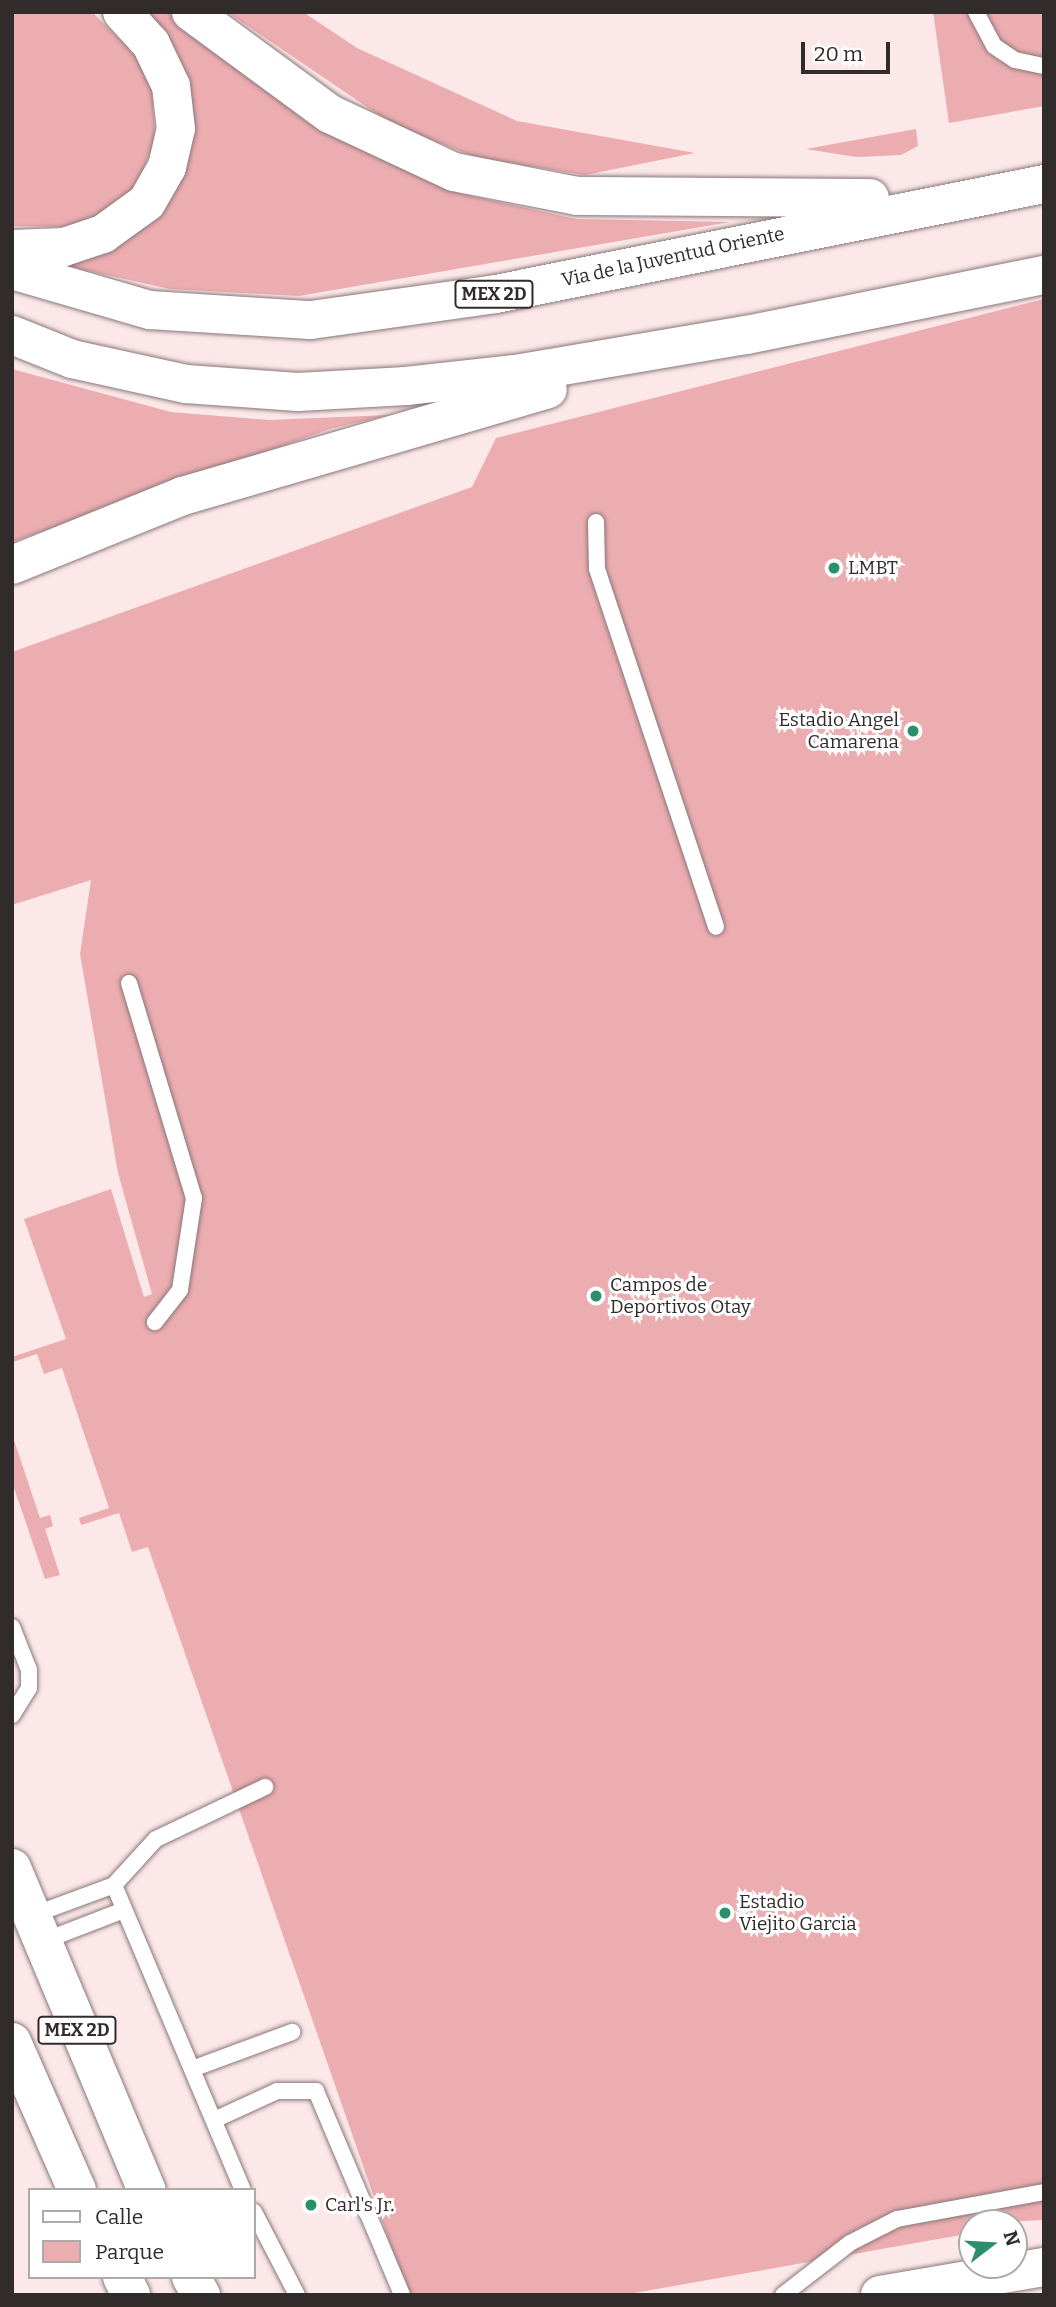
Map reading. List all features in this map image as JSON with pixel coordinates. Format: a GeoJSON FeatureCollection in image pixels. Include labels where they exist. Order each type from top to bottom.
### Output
{"type":"FeatureCollection","features":[{"type":"Feature","properties":{"kind":"main road"},"geometry":{"type":"LineString","coordinates":[[12,249],[64,247],[103,234],[146,202],[167,167],[176,130],[171,86],[151,44],[122,12]]}},
{"type":"Feature","properties":{"kind":"main road"},"geometry":{"type":"LineString","coordinates":[[191,12],[330,114],[390,146],[513,188],[755,201],[973,196]]}},
{"type":"Feature","properties":{"kind":"main road","name":"Via de la Juventud Oriente"},"geometry":{"type":"LineString","coordinates":[[12,270],[150,310],[311,320],[496,294],[973,196],[1044,184]]}},
{"type":"Feature","properties":{"kind":"main road"},"geometry":{"type":"LineString","coordinates":[[12,335],[128,374],[298,391],[515,374],[746,335],[1044,275]]}},
{"type":"Feature","properties":{"kind":"main road"},"geometry":{"type":"LineString","coordinates":[[12,565],[196,492],[746,335]]}},
{"type":"Feature","properties":{"kind":"main road","name":"MEX 2D"},"geometry":{"type":"LineString","coordinates":[[12,1868],[147,2188]]}},
{"type":"Feature","properties":{"kind":"main road","name":"MEX 2D"},"geometry":{"type":"LineString","coordinates":[[12,2042],[76,2188]]}},
{"type":"Feature","properties":{"kind":"main road"},"geometry":{"type":"LineString","coordinates":[[880,2295],[1044,2267]]}},
{"type":"Feature","properties":{"kind":"main road"},"geometry":{"type":"LineString","coordinates":[[123,2279],[131,2295]]}},
{"type":"Feature","properties":{"kind":"main road"},"geometry":{"type":"LineString","coordinates":[[192,2279],[201,2295]]}},
{"type":"Feature","properties":{"kind":"lane"},"geometry":{"type":"LineString","coordinates":[[976,12],[994,46],[1015,60],[1044,66]]}},
{"type":"Feature","properties":{"kind":"lane"},"geometry":{"type":"LineString","coordinates":[[596,522],[597,569],[716,927]]}},
{"type":"Feature","properties":{"kind":"lane"},"geometry":{"type":"LineString","coordinates":[[130,983],[194,1198],[180,1290],[155,1322]]}},
{"type":"Feature","properties":{"kind":"lane"},"geometry":{"type":"LineString","coordinates":[[12,1627],[29,1688],[12,1714]]}},
{"type":"Feature","properties":{"kind":"lane"},"geometry":{"type":"LineString","coordinates":[[36,1929],[114,1885],[156,1839],[265,1787]]}},
{"type":"Feature","properties":{"kind":"lane"},"geometry":{"type":"LineString","coordinates":[[114,1885],[242,2188]]}},
{"type":"Feature","properties":{"kind":"lane"},"geometry":{"type":"LineString","coordinates":[[36,1929],[124,1910]]}},
{"type":"Feature","properties":{"kind":"lane"},"geometry":{"type":"LineString","coordinates":[[192,2069],[292,2032]]}},
{"type":"Feature","properties":{"kind":"lane"},"geometry":{"type":"LineString","coordinates":[[214,2120],[277,2091],[316,2091],[402,2295]]}},
{"type":"Feature","properties":{"kind":"lane"},"geometry":{"type":"LineString","coordinates":[[783,2295],[850,2243],[897,2219],[1044,2192]]}},
{"type":"Feature","properties":{"kind":"lane"},"geometry":{"type":"LineString","coordinates":[[256,2216],[297,2295]]}},
{"type":"Feature","properties":{"kind":"green space"},"geometry":{"type":"Polygon","coordinates":[[[12,12],[92,12],[141,60],[152,88],[155,140],[138,182],[124,202],[78,227],[12,226],[12,12]]]}},
{"type":"Feature","properties":{"kind":"green space"},"geometry":{"type":"Polygon","coordinates":[[[143,12],[172,12],[341,138],[458,193],[576,219],[730,222],[299,296],[170,289],[62,265],[175,187],[143,12]]]}},
{"type":"Feature","properties":{"kind":"green space"},"geometry":{"type":"Polygon","coordinates":[[[227,12],[303,12],[357,48],[517,121],[695,153],[585,175],[475,157],[392,124],[227,12]]]}},
{"type":"Feature","properties":{"kind":"green space"},"geometry":{"type":"Polygon","coordinates":[[[933,12],[1044,12],[1044,106],[949,123],[933,12]]]}},
{"type":"Feature","properties":{"kind":"green space"},"geometry":{"type":"Polygon","coordinates":[[[916,129],[918,146],[901,155],[856,157],[806,149],[916,129]]]}},
{"type":"Feature","properties":{"kind":"green space","name":"Campos de Deportivos Otay"},"geometry":{"type":"Polygon","coordinates":[[[1044,299],[1044,2220],[1028,2221],[1028,2209],[958,2209],[958,2235],[623,2295],[408,2295],[148,1547],[132,1552],[119,1513],[81,1525],[79,1518],[109,1508],[62,1368],[44,1374],[37,1354],[13,1362],[12,1374],[12,1357],[66,1339],[24,1219],[111,1189],[144,1297],[152,1294],[118,1173],[80,954],[91,880],[12,905],[12,652],[472,487],[496,438],[1044,299]]]}},
{"type":"Feature","properties":{"kind":"green space"},"geometry":{"type":"Polygon","coordinates":[[[12,369],[171,412],[269,420],[389,415],[330,429],[12,542],[12,369]]]}},
{"type":"Feature","properties":{"kind":"green space"},"geometry":{"type":"Polygon","coordinates":[[[12,1434],[40,1518],[50,1515],[53,1526],[45,1529],[60,1575],[45,1579],[12,1482],[12,1434]]]}},
{"type":"Feature","properties":{"kind":"place","name":"LMBT"},"geometry":{"type":"Point","coordinates":[834,568]}},
{"type":"Feature","properties":{"kind":"place","name":"Estadio Angel Camarena"},"geometry":{"type":"Point","coordinates":[913,731]}},
{"type":"Feature","properties":{"kind":"place","name":"Campos de Deportivos Otay"},"geometry":{"type":"Point","coordinates":[596,1296]}},
{"type":"Feature","properties":{"kind":"place","name":"Estadio Viejito Garcia"},"geometry":{"type":"Point","coordinates":[725,1913]}},
{"type":"Feature","properties":{"kind":"place","name":"Carl's Jr."},"geometry":{"type":"Point","coordinates":[311,2205]}}]}
